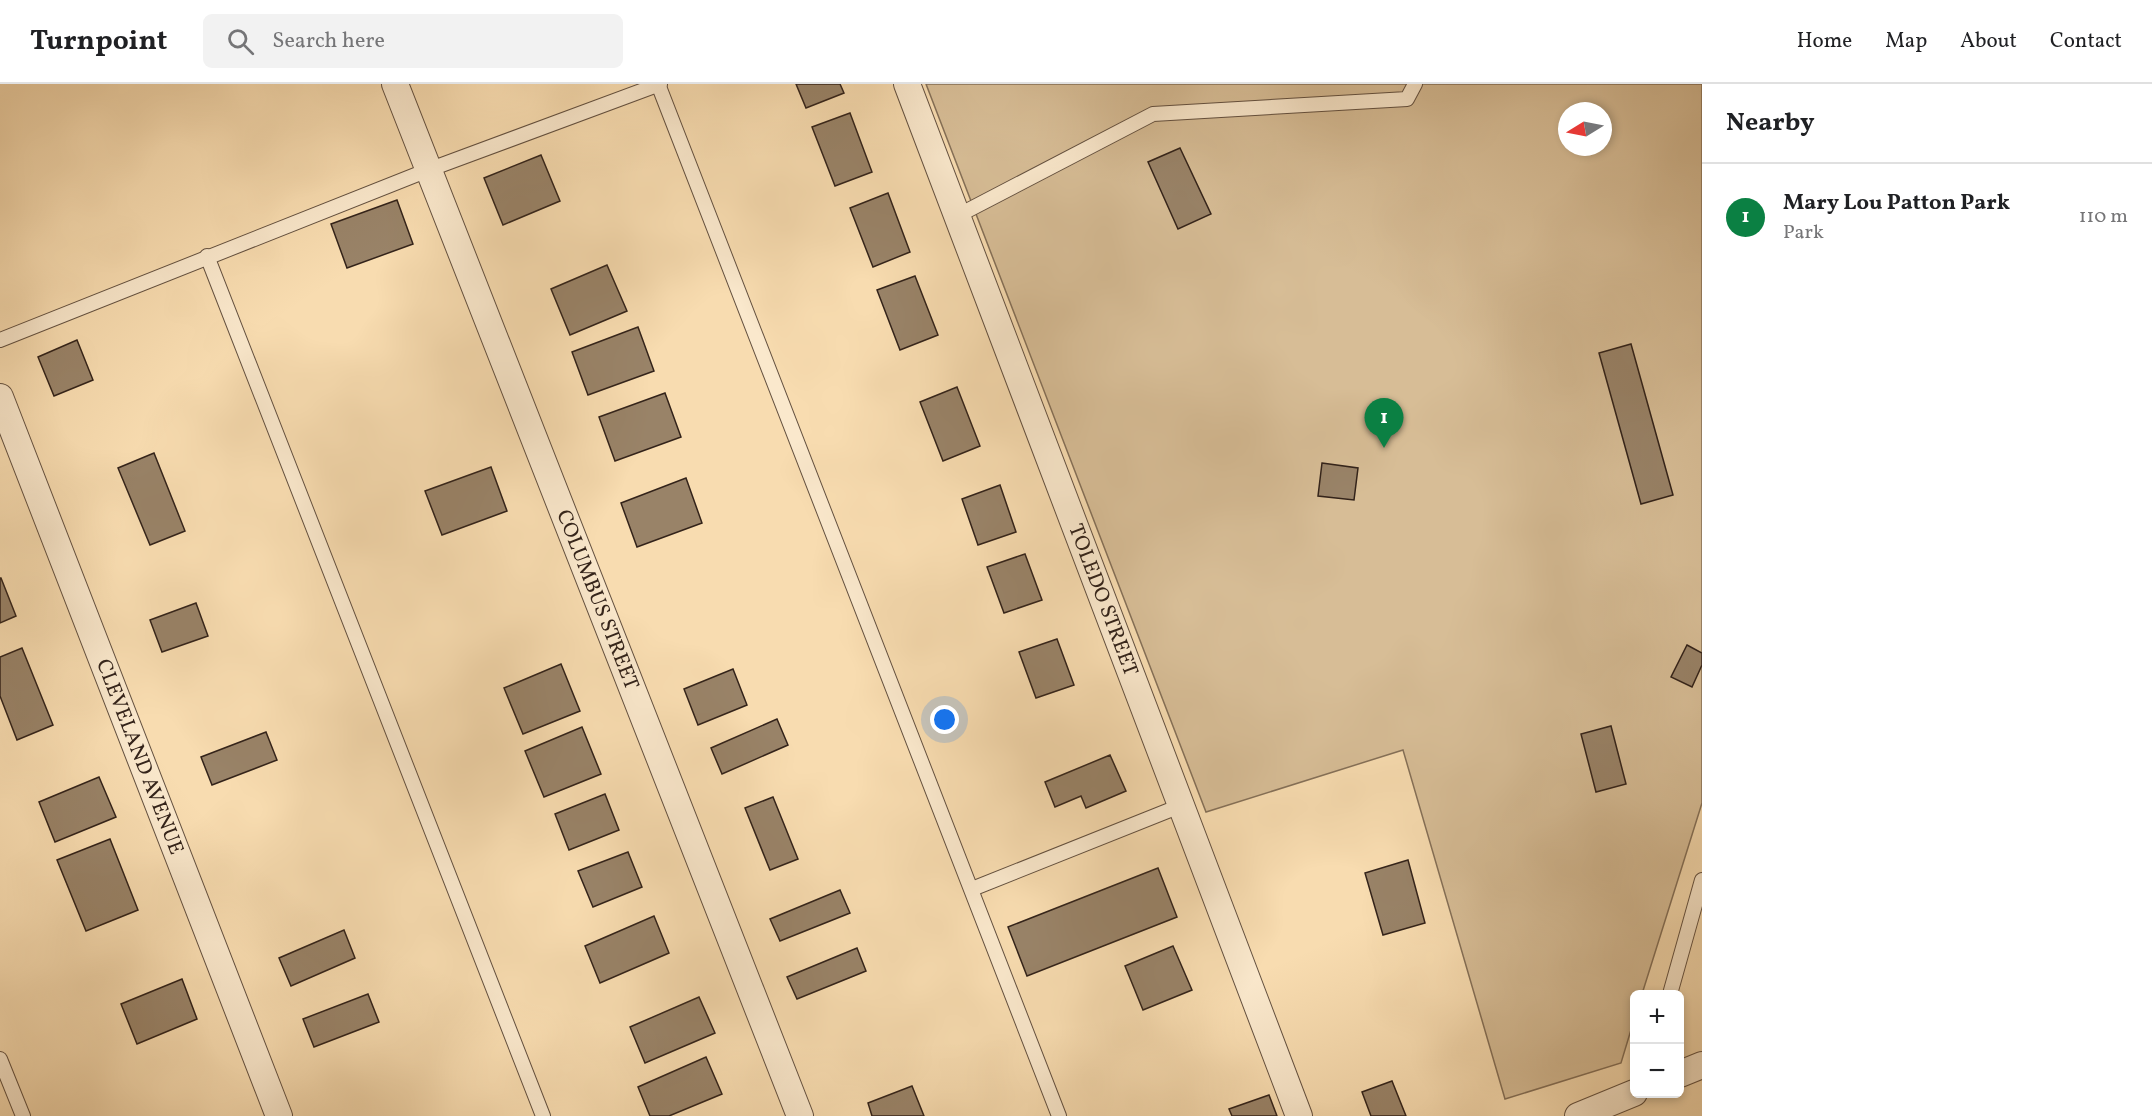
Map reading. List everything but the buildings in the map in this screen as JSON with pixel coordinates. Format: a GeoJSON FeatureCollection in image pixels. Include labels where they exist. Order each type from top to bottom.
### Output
{"type":"FeatureCollection","features":[{"type":"Feature","properties":{"kind":"street","name":"COLUMBUS STREET"},"geometry":{"type":"LineString","coordinates":[[395,84],[800,1116]]}},
{"type":"Feature","properties":{"kind":"street","name":"TOLEDO STREET"},"geometry":{"type":"LineString","coordinates":[[907,84],[1299,1116]]}},
{"type":"Feature","properties":{"kind":"street","name":"CLEVELAND AVENUE"},"geometry":{"type":"LineString","coordinates":[[0,397],[279,1116]]}},
{"type":"Feature","properties":{"kind":"street"},"geometry":{"type":"LineString","coordinates":[[1684,1072],[1702,1065]]}},
{"type":"Feature","properties":{"kind":"street"},"geometry":{"type":"LineString","coordinates":[[1578,1116],[1630,1095]]}},
{"type":"Feature","properties":{"kind":"lane"},"geometry":{"type":"LineString","coordinates":[[0,340],[428,170],[659,84],[1059,1116]]}},
{"type":"Feature","properties":{"kind":"lane"},"geometry":{"type":"LineString","coordinates":[[957,216],[1153,114],[1407,99],[1415,84]]}},
{"type":"Feature","properties":{"kind":"lane"},"geometry":{"type":"LineString","coordinates":[[207,256],[543,1116]]}},
{"type":"Feature","properties":{"kind":"lane"},"geometry":{"type":"LineString","coordinates":[[972,889],[1180,806]]}},
{"type":"Feature","properties":{"kind":"lane"},"geometry":{"type":"LineString","coordinates":[[1671,990],[1702,880]]}},
{"type":"Feature","properties":{"kind":"lane"},"geometry":{"type":"LineString","coordinates":[[0,1059],[23,1116]]}},
{"type":"Feature","properties":{"kind":"shaded area"},"geometry":{"type":"Polygon","coordinates":[[[926,84],[1702,84],[1702,803],[1643,990],[1630,990],[1630,1033],[1621,1063],[1505,1099],[1403,750],[1206,812],[926,84]]]}},
{"type":"Feature","properties":{"kind":"place","name":"Mary Lou Patton Park"},"geometry":{"type":"Point","coordinates":[1384,448]}}]}
